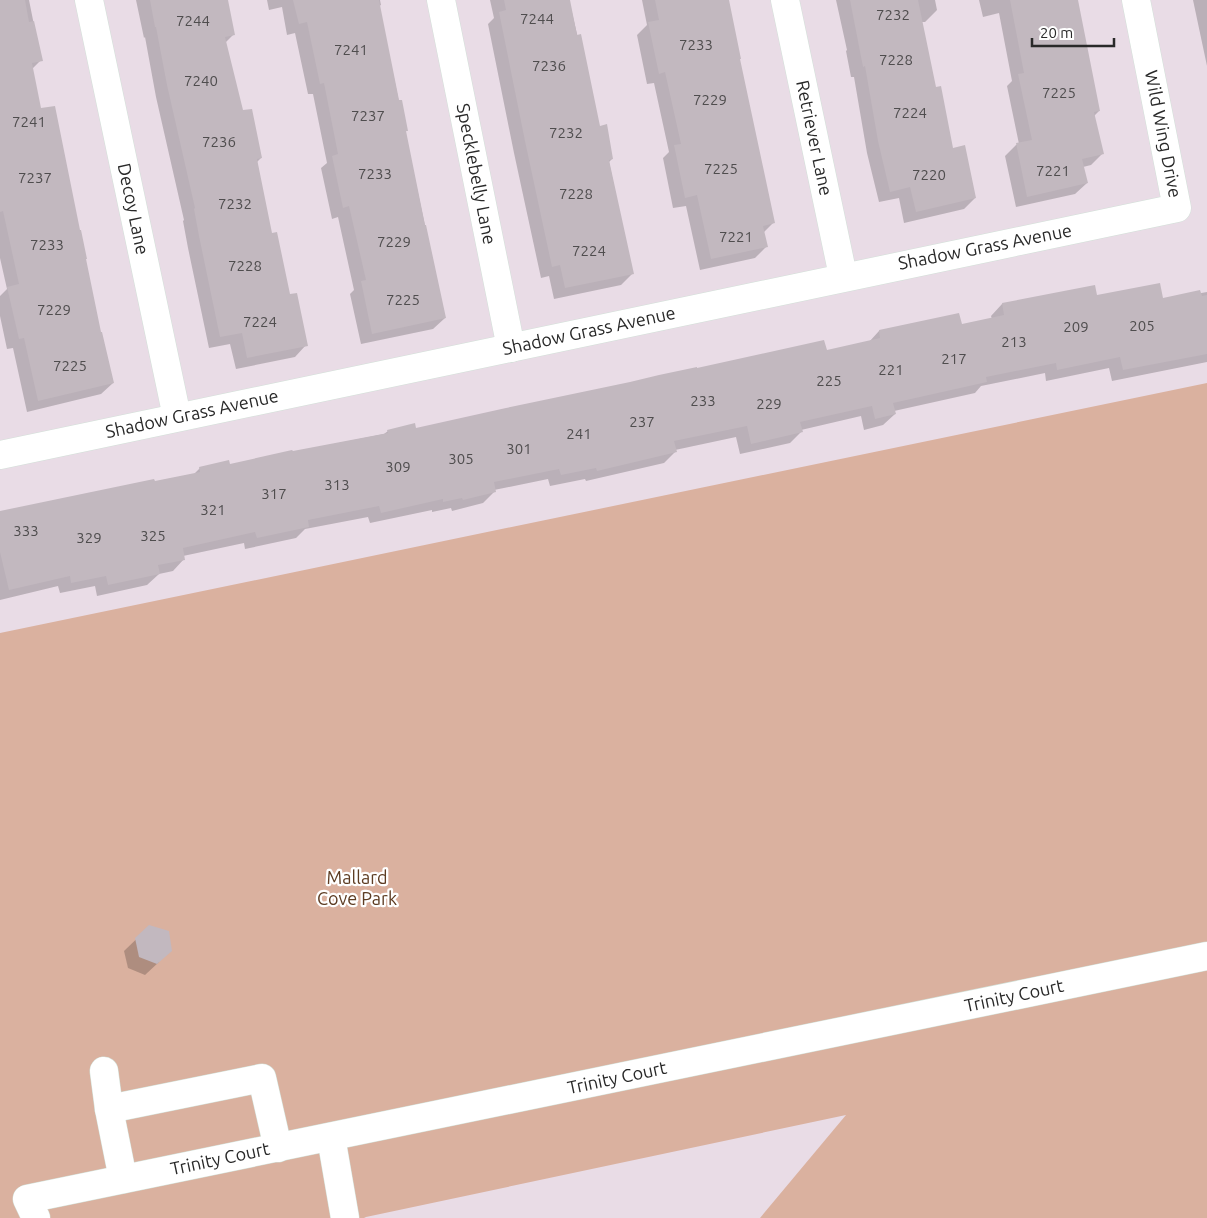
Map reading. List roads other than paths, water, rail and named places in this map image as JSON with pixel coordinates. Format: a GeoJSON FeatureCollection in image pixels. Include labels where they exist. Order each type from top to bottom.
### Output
{"type":"FeatureCollection","features":[{"type":"Feature","properties":{"kind":"street","name":"Decoy Lane"},"geometry":{"type":"LineString","coordinates":[[89,0],[177,417]]}},
{"type":"Feature","properties":{"kind":"street","name":"Specklebelly Lane"},"geometry":{"type":"LineString","coordinates":[[441,0],[511,348]]}},
{"type":"Feature","properties":{"kind":"street","name":"Retriever Lane"},"geometry":{"type":"LineString","coordinates":[[786,0],[843,276]]}},
{"type":"Feature","properties":{"kind":"street","name":"Wild Wing Drive"},"geometry":{"type":"LineString","coordinates":[[1136,0],[1177,208]]}},
{"type":"Feature","properties":{"kind":"street","name":"Shadow Grass Avenue"},"geometry":{"type":"LineString","coordinates":[[0,455],[843,276],[1177,208]]}},
{"type":"Feature","properties":{"kind":"street","name":"Trinity Court"},"geometry":{"type":"LineString","coordinates":[[32,1209],[123,1180],[1207,956]]}},
{"type":"Feature","properties":{"kind":"street"},"geometry":{"type":"LineString","coordinates":[[104,1071],[109,1109],[123,1180]]}},
{"type":"Feature","properties":{"kind":"street"},"geometry":{"type":"LineString","coordinates":[[109,1109],[262,1078],[278,1148]]}},
{"type":"Feature","properties":{"kind":"street"},"geometry":{"type":"LineString","coordinates":[[331,1137],[345,1218]]}},
{"type":"Feature","properties":{"kind":"park label","name":"Mallard Cove Park"},"geometry":{"type":"Point","coordinates":[357,888]}}]}
